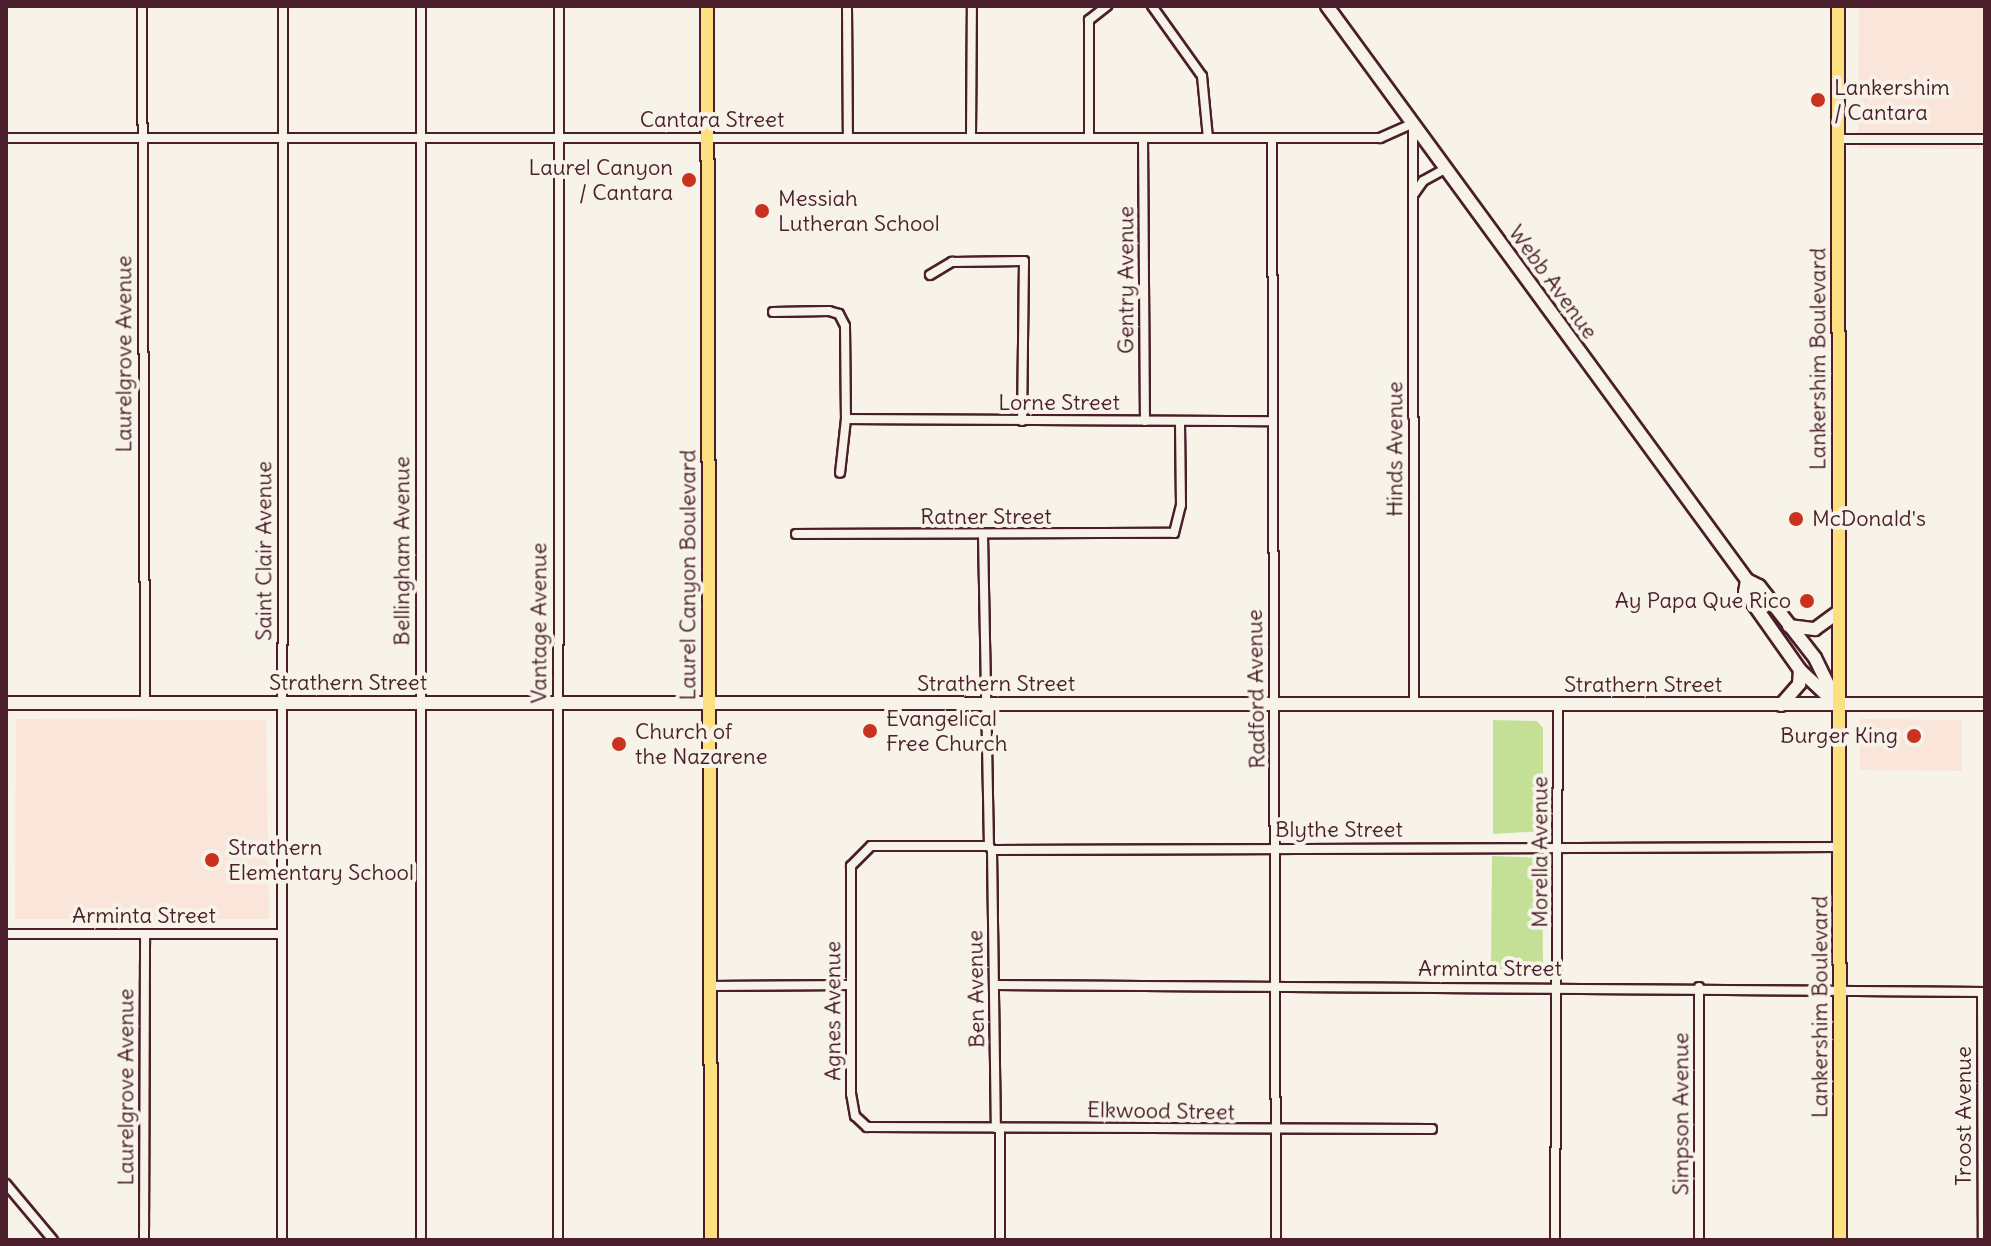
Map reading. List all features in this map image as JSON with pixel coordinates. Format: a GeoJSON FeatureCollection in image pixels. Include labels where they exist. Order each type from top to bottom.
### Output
{"type":"FeatureCollection","features":[{"type":"Feature","properties":{"kind":"main road","name":"Laurel Canyon Boulevard"},"geometry":{"type":"LineString","coordinates":[[707,6],[711,1240]]}},
{"type":"Feature","properties":{"kind":"main road","name":"Lankershim Boulevard"},"geometry":{"type":"LineString","coordinates":[[1838,6],[1840,1240]]}},
{"type":"Feature","properties":{"kind":"street","name":"Laurelgrove Avenue"},"geometry":{"type":"LineString","coordinates":[[142,6],[145,701]]}},
{"type":"Feature","properties":{"kind":"street","name":"Saint Clair Avenue"},"geometry":{"type":"LineString","coordinates":[[282,1240],[283,6]]}},
{"type":"Feature","properties":{"kind":"street","name":"Bellingham Avenue"},"geometry":{"type":"LineString","coordinates":[[421,6],[421,1240]]}},
{"type":"Feature","properties":{"kind":"street","name":"Vantage Avenue"},"geometry":{"type":"LineString","coordinates":[[558,1240],[559,6]]}},
{"type":"Feature","properties":{"kind":"street"},"geometry":{"type":"LineString","coordinates":[[847,6],[848,138]]}},
{"type":"Feature","properties":{"kind":"street"},"geometry":{"type":"LineString","coordinates":[[971,137],[972,6]]}},
{"type":"Feature","properties":{"kind":"street"},"geometry":{"type":"LineString","coordinates":[[1089,138],[1089,20],[1107,6]]}},
{"type":"Feature","properties":{"kind":"street"},"geometry":{"type":"LineString","coordinates":[[1152,6],[1202,76],[1208,138]]}},
{"type":"Feature","properties":{"kind":"street","name":"Webb Avenue"},"geometry":{"type":"LineString","coordinates":[[1327,6],[1747,580],[1759,586],[1815,658],[1838,705]]}},
{"type":"Feature","properties":{"kind":"street","name":"Cantara Street"},"geometry":{"type":"LineString","coordinates":[[6,138],[1380,138],[1413,123]]}},
{"type":"Feature","properties":{"kind":"street","name":"Hinds Avenue"},"geometry":{"type":"LineString","coordinates":[[1413,123],[1414,704]]}},
{"type":"Feature","properties":{"kind":"street","name":"Gentry Avenue"},"geometry":{"type":"LineString","coordinates":[[1143,138],[1145,421]]}},
{"type":"Feature","properties":{"kind":"street","name":"Radford Avenue"},"geometry":{"type":"LineString","coordinates":[[1272,138],[1276,1240]]}},
{"type":"Feature","properties":{"kind":"street"},"geometry":{"type":"LineString","coordinates":[[1838,139],[1985,139]]}},
{"type":"Feature","properties":{"kind":"street"},"geometry":{"type":"LineString","coordinates":[[1414,194],[1423,181],[1445,169]]}},
{"type":"Feature","properties":{"kind":"street"},"geometry":{"type":"LineString","coordinates":[[930,275],[952,262],[1024,261],[1022,421]]}},
{"type":"Feature","properties":{"kind":"street"},"geometry":{"type":"LineString","coordinates":[[773,312],[839,314],[845,326],[846,419],[840,473]]}},
{"type":"Feature","properties":{"kind":"street","name":"Lorne Street"},"geometry":{"type":"LineString","coordinates":[[846,419],[1272,421]]}},
{"type":"Feature","properties":{"kind":"street","name":"Ratner Street"},"geometry":{"type":"LineString","coordinates":[[796,534],[1174,533],[1181,505],[1180,421]]}},
{"type":"Feature","properties":{"kind":"street","name":"Ben Avenue"},"geometry":{"type":"LineString","coordinates":[[983,535],[1000,1240]]}},
{"type":"Feature","properties":{"kind":"street","name":"Webb Avenue"},"geometry":{"type":"LineString","coordinates":[[1747,580],[1745,592],[1800,670],[1838,705]]}},
{"type":"Feature","properties":{"kind":"street"},"geometry":{"type":"LineString","coordinates":[[1789,626],[1815,629],[1838,612]]}},
{"type":"Feature","properties":{"kind":"street"},"geometry":{"type":"LineString","coordinates":[[1781,705],[1799,684],[1800,670]]}},
{"type":"Feature","properties":{"kind":"street","name":"Strathern Street"},"geometry":{"type":"LineString","coordinates":[[6,703],[1985,704]]}},
{"type":"Feature","properties":{"kind":"street","name":"Morella Avenue"},"geometry":{"type":"LineString","coordinates":[[1555,1240],[1558,705]]}},
{"type":"Feature","properties":{"kind":"street","name":"Blythe Street"},"geometry":{"type":"LineString","coordinates":[[851,866],[871,846],[1839,847]]}},
{"type":"Feature","properties":{"kind":"street","name":"Agnes Avenue"},"geometry":{"type":"LineString","coordinates":[[851,866],[852,1110],[867,1127],[889,1128]]}},
{"type":"Feature","properties":{"kind":"street","name":"Arminta Street"},"geometry":{"type":"LineString","coordinates":[[6,934],[281,934]]}},
{"type":"Feature","properties":{"kind":"street","name":"Laurelgrove Avenue"},"geometry":{"type":"LineString","coordinates":[[144,1240],[145,934]]}},
{"type":"Feature","properties":{"kind":"street"},"geometry":{"type":"LineString","coordinates":[[710,986],[851,985]]}},
{"type":"Feature","properties":{"kind":"street","name":"Arminta Street"},"geometry":{"type":"LineString","coordinates":[[994,985],[1699,987],[1983,992]]}},
{"type":"Feature","properties":{"kind":"street","name":"Simpson Avenue"},"geometry":{"type":"LineString","coordinates":[[1699,987],[1699,1240]]}},
{"type":"Feature","properties":{"kind":"street","name":"Troost Avenue"},"geometry":{"type":"LineString","coordinates":[[1983,992],[1983,1240]]}},
{"type":"Feature","properties":{"kind":"street","name":"Elkwood Street"},"geometry":{"type":"LineString","coordinates":[[889,1128],[1432,1129]]}},
{"type":"Feature","properties":{"kind":"street"},"geometry":{"type":"LineString","coordinates":[[6,1184],[53,1240]]}},
{"type":"Feature","properties":{"kind":"shaded area"},"geometry":{"type":"Polygon","coordinates":[[[1859,6],[1985,6],[1985,149],[1858,148],[1859,6]]]}},
{"type":"Feature","properties":{"kind":"shaded area"},"geometry":{"type":"Polygon","coordinates":[[[16,719],[266,720],[269,919],[15,919],[16,719]]]}},
{"type":"Feature","properties":{"kind":"shaded area"},"geometry":{"type":"Polygon","coordinates":[[[1860,719],[1962,720],[1962,771],[1860,770],[1860,719]]]}},
{"type":"Feature","properties":{"kind":"green space"},"geometry":{"type":"Polygon","coordinates":[[[1493,720],[1537,721],[1543,728],[1543,831],[1493,834],[1493,720]]]}},
{"type":"Feature","properties":{"kind":"green space"},"geometry":{"type":"Polygon","coordinates":[[[1492,856],[1542,858],[1543,969],[1491,969],[1492,856]]]}},
{"type":"Feature","properties":{"kind":"place","name":"Lankershim / Cantara"},"geometry":{"type":"Point","coordinates":[1818,100]}},
{"type":"Feature","properties":{"kind":"place","name":"Laurel Canyon / Cantara"},"geometry":{"type":"Point","coordinates":[689,180]}},
{"type":"Feature","properties":{"kind":"place","name":"Messiah Lutheran School"},"geometry":{"type":"Point","coordinates":[762,211]}},
{"type":"Feature","properties":{"kind":"place","name":"McDonald's"},"geometry":{"type":"Point","coordinates":[1796,519]}},
{"type":"Feature","properties":{"kind":"place","name":"Ay Papa Que Rico"},"geometry":{"type":"Point","coordinates":[1807,601]}},
{"type":"Feature","properties":{"kind":"place","name":"Evangelical Free Church"},"geometry":{"type":"Point","coordinates":[870,731]}},
{"type":"Feature","properties":{"kind":"place","name":"Burger King"},"geometry":{"type":"Point","coordinates":[1914,736]}},
{"type":"Feature","properties":{"kind":"place","name":"Church of the Nazarene"},"geometry":{"type":"Point","coordinates":[619,744]}},
{"type":"Feature","properties":{"kind":"place","name":"Strathern Elementary School"},"geometry":{"type":"Point","coordinates":[212,860]}}]}
